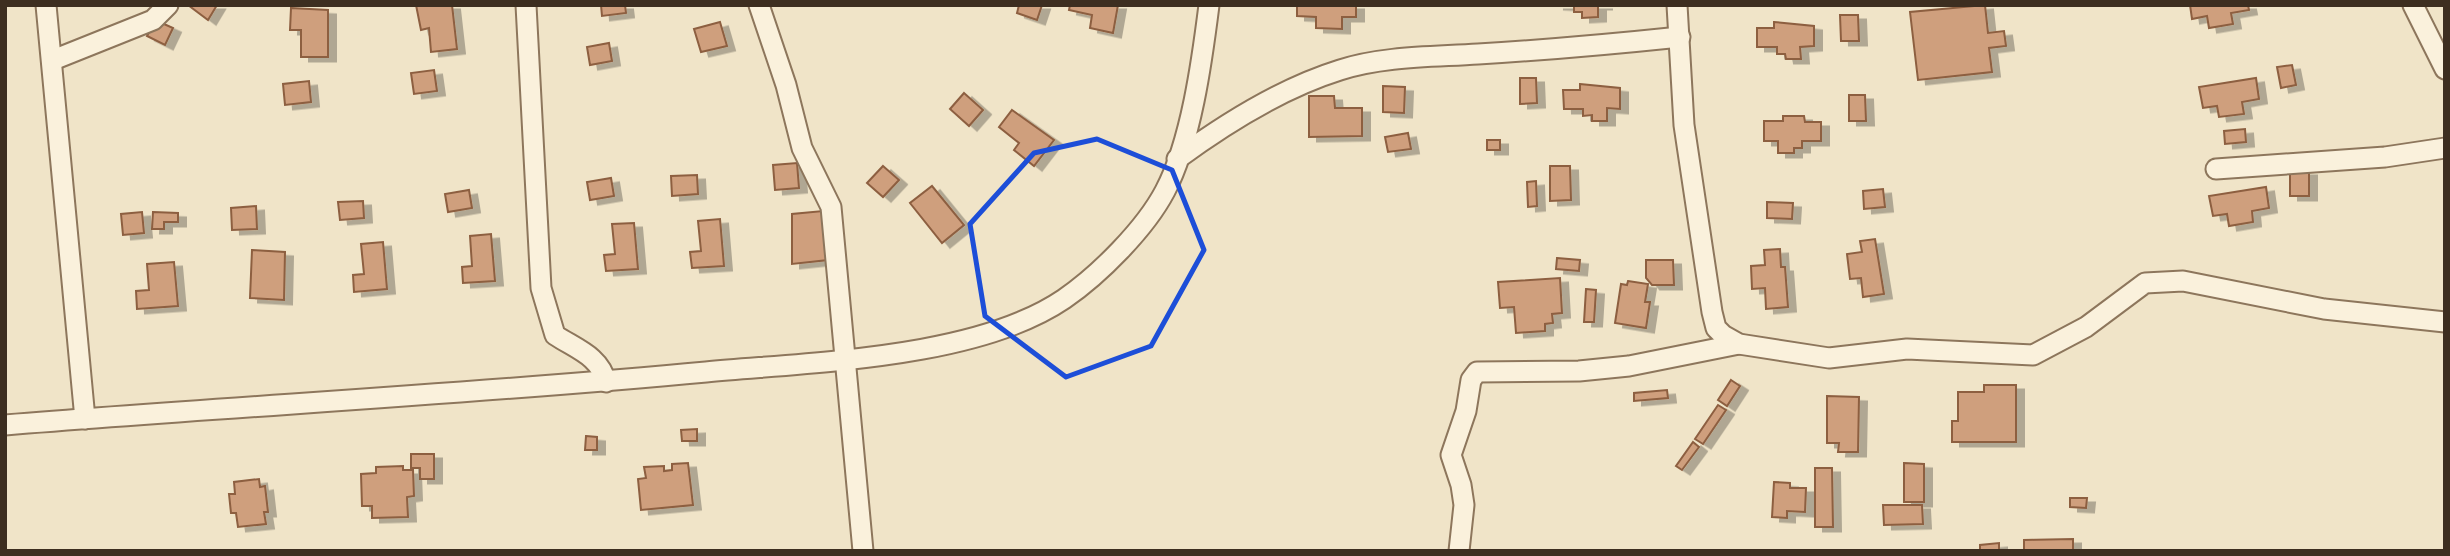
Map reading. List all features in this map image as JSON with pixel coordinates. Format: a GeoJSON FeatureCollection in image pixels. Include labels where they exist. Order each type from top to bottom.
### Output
{"type":"FeatureCollection","features":[{"type":"Feature","properties":{"kind":"street"},"geometry":{"type":"LineString","coordinates":[[46,5],[85,419]]}},
{"type":"Feature","properties":{"kind":"street"},"geometry":{"type":"LineString","coordinates":[[53,60],[153,20],[168,5]]}},
{"type":"Feature","properties":{"kind":"street"},"geometry":{"type":"LineString","coordinates":[[526,5],[541,288],[555,335],[595,358],[603,368],[606,382]]}},
{"type":"Feature","properties":{"kind":"street"},"geometry":{"type":"LineString","coordinates":[[760,5],[786,85],[802,148],[831,206],[863,551]]}},
{"type":"Feature","properties":{"kind":"street"},"geometry":{"type":"LineString","coordinates":[[5,425],[606,382],[906,353],[1004,328],[1061,302],[1090,280],[1150,213],[1166,190],[1177,159],[1201,65],[1209,5]]}},
{"type":"Feature","properties":{"kind":"street"},"geometry":{"type":"LineString","coordinates":[[1677,5],[1684,125],[1712,312],[1716,328],[1739,344],[1829,358],[1907,349],[2034,355],[2086,327],[2145,283],[2183,281],[2324,309],[2445,322]]}},
{"type":"Feature","properties":{"kind":"street"},"geometry":{"type":"LineString","coordinates":[[2413,5],[2445,69]]}},
{"type":"Feature","properties":{"kind":"street"},"geometry":{"type":"LineString","coordinates":[[1177,159],[1212,133],[1257,107],[1312,79],[1343,68],[1393,61],[1680,37]]}},
{"type":"Feature","properties":{"kind":"street"},"geometry":{"type":"LineString","coordinates":[[2216,169],[2385,157],[2445,148]]}},
{"type":"Feature","properties":{"kind":"street"},"geometry":{"type":"LineString","coordinates":[[1459,551],[1464,505],[1461,485],[1451,455],[1466,411],[1471,380],[1477,372],[1579,371],[1629,366],[1691,356],[1739,344]]}},
{"type":"Feature","properties":{"kind":"highlighted area"},"geometry":{"type":"Polygon","coordinates":[[[1097,139],[1172,170],[1204,250],[1151,346],[1066,377],[985,316],[970,224],[1034,153],[1097,139]]]}},
{"type":"Feature","properties":{"kind":"building"},"geometry":{"type":"Polygon","coordinates":[[[188,5],[217,5],[208,20],[188,5]]]}},
{"type":"Feature","properties":{"kind":"building"},"geometry":{"type":"Polygon","coordinates":[[[416,5],[452,5],[457,49],[431,52],[429,28],[421,30],[416,5]]]}},
{"type":"Feature","properties":{"kind":"building"},"geometry":{"type":"Polygon","coordinates":[[[601,5],[625,5],[626,13],[602,16],[601,5]]]}},
{"type":"Feature","properties":{"kind":"building"},"geometry":{"type":"Polygon","coordinates":[[[1019,5],[1042,5],[1037,20],[1017,13],[1019,5]]]}},
{"type":"Feature","properties":{"kind":"building"},"geometry":{"type":"Polygon","coordinates":[[[1070,5],[1118,5],[1113,33],[1090,28],[1092,15],[1069,10],[1070,5]]]}},
{"type":"Feature","properties":{"kind":"building"},"geometry":{"type":"Polygon","coordinates":[[[1297,5],[1356,5],[1356,17],[1342,17],[1342,29],[1316,28],[1316,17],[1297,16],[1297,5]]]}},
{"type":"Feature","properties":{"kind":"building"},"geometry":{"type":"Polygon","coordinates":[[[1555,5],[1598,5],[1598,17],[1582,18],[1582,12],[1574,12],[1574,6],[1555,5]]]}},
{"type":"Feature","properties":{"kind":"building"},"geometry":{"type":"Polygon","coordinates":[[[1985,5],[1988,33],[2004,31],[2006,46],[1989,48],[1992,72],[1918,80],[1910,12],[1985,5]]]}},
{"type":"Feature","properties":{"kind":"building"},"geometry":{"type":"Polygon","coordinates":[[[2190,5],[2248,5],[2249,10],[2231,13],[2233,24],[2209,28],[2207,16],[2192,19],[2190,5]]]}},
{"type":"Feature","properties":{"kind":"building"},"geometry":{"type":"Polygon","coordinates":[[[291,8],[328,10],[328,57],[301,57],[301,30],[290,30],[291,8]]]}},
{"type":"Feature","properties":{"kind":"building"},"geometry":{"type":"Polygon","coordinates":[[[1840,15],[1858,15],[1859,41],[1841,41],[1840,15]]]}},
{"type":"Feature","properties":{"kind":"building"},"geometry":{"type":"Polygon","coordinates":[[[155,20],[173,28],[165,45],[147,36],[155,20]]]}},
{"type":"Feature","properties":{"kind":"building"},"geometry":{"type":"Polygon","coordinates":[[[720,22],[727,46],[701,52],[694,29],[720,22]]]}},
{"type":"Feature","properties":{"kind":"building"},"geometry":{"type":"Polygon","coordinates":[[[1774,22],[1814,26],[1814,46],[1800,47],[1801,59],[1786,59],[1785,54],[1777,54],[1777,47],[1757,47],[1757,28],[1774,28],[1774,22]]]}},
{"type":"Feature","properties":{"kind":"building"},"geometry":{"type":"Polygon","coordinates":[[[609,43],[612,61],[590,65],[587,47],[609,43]]]}},
{"type":"Feature","properties":{"kind":"building"},"geometry":{"type":"Polygon","coordinates":[[[2292,65],[2296,85],[2281,88],[2277,67],[2292,65]]]}},
{"type":"Feature","properties":{"kind":"building"},"geometry":{"type":"Polygon","coordinates":[[[434,70],[437,91],[414,94],[411,73],[434,70]]]}},
{"type":"Feature","properties":{"kind":"building"},"geometry":{"type":"Polygon","coordinates":[[[1520,78],[1536,78],[1537,103],[1520,104],[1520,78]]]}},
{"type":"Feature","properties":{"kind":"building"},"geometry":{"type":"Polygon","coordinates":[[[2256,78],[2259,99],[2242,102],[2244,114],[2219,117],[2217,106],[2203,108],[2199,87],[2256,78]]]}},
{"type":"Feature","properties":{"kind":"building"},"geometry":{"type":"Polygon","coordinates":[[[309,81],[311,102],[285,105],[283,84],[309,81]]]}},
{"type":"Feature","properties":{"kind":"building"},"geometry":{"type":"Polygon","coordinates":[[[1580,84],[1620,88],[1620,109],[1607,108],[1607,121],[1592,121],[1592,115],[1583,116],[1583,109],[1564,109],[1563,90],[1580,90],[1580,84]]]}},
{"type":"Feature","properties":{"kind":"building"},"geometry":{"type":"Polygon","coordinates":[[[1383,86],[1405,87],[1404,113],[1383,112],[1383,86]]]}},
{"type":"Feature","properties":{"kind":"building"},"geometry":{"type":"Polygon","coordinates":[[[964,93],[983,110],[969,126],[950,109],[964,93]]]}},
{"type":"Feature","properties":{"kind":"building"},"geometry":{"type":"Polygon","coordinates":[[[1849,95],[1865,95],[1866,121],[1849,121],[1849,95]]]}},
{"type":"Feature","properties":{"kind":"building"},"geometry":{"type":"Polygon","coordinates":[[[1309,96],[1334,96],[1335,108],[1362,108],[1362,136],[1309,137],[1309,96]]]}},
{"type":"Feature","properties":{"kind":"building"},"geometry":{"type":"Polygon","coordinates":[[[1012,110],[1054,140],[1034,166],[1014,150],[1019,143],[999,127],[1012,110]]]}},
{"type":"Feature","properties":{"kind":"building"},"geometry":{"type":"Polygon","coordinates":[[[1783,116],[1804,116],[1805,122],[1821,122],[1821,141],[1802,141],[1802,148],[1794,148],[1794,153],[1778,153],[1778,141],[1764,141],[1764,121],[1783,121],[1783,116]]]}},
{"type":"Feature","properties":{"kind":"building"},"geometry":{"type":"Polygon","coordinates":[[[2245,129],[2246,142],[2225,144],[2224,131],[2245,129]]]}},
{"type":"Feature","properties":{"kind":"building"},"geometry":{"type":"Polygon","coordinates":[[[1408,133],[1411,149],[1388,152],[1385,137],[1408,133]]]}},
{"type":"Feature","properties":{"kind":"building"},"geometry":{"type":"Polygon","coordinates":[[[1487,140],[1500,140],[1500,150],[1487,150],[1487,140]]]}},
{"type":"Feature","properties":{"kind":"building"},"geometry":{"type":"Polygon","coordinates":[[[797,163],[799,188],[775,190],[773,165],[797,163]]]}},
{"type":"Feature","properties":{"kind":"building"},"geometry":{"type":"Polygon","coordinates":[[[883,166],[899,180],[883,197],[867,183],[883,166]]]}},
{"type":"Feature","properties":{"kind":"building"},"geometry":{"type":"Polygon","coordinates":[[[1550,166],[1570,166],[1571,200],[1550,201],[1550,166]]]}},
{"type":"Feature","properties":{"kind":"building"},"geometry":{"type":"Polygon","coordinates":[[[2290,171],[2309,171],[2309,196],[2290,196],[2290,171]]]}},
{"type":"Feature","properties":{"kind":"building"},"geometry":{"type":"Polygon","coordinates":[[[697,175],[698,194],[672,196],[671,176],[697,175]]]}},
{"type":"Feature","properties":{"kind":"building"},"geometry":{"type":"Polygon","coordinates":[[[611,178],[614,196],[590,200],[587,182],[611,178]]]}},
{"type":"Feature","properties":{"kind":"building"},"geometry":{"type":"Polygon","coordinates":[[[1536,181],[1537,206],[1528,207],[1527,182],[1536,181]]]}},
{"type":"Feature","properties":{"kind":"building"},"geometry":{"type":"Polygon","coordinates":[[[932,186],[964,225],[942,243],[910,203],[932,186]]]}},
{"type":"Feature","properties":{"kind":"building"},"geometry":{"type":"Polygon","coordinates":[[[2266,187],[2269,208],[2252,211],[2253,222],[2229,226],[2227,214],[2213,216],[2209,196],[2266,187]]]}},
{"type":"Feature","properties":{"kind":"building"},"geometry":{"type":"Polygon","coordinates":[[[1883,189],[1885,207],[1864,209],[1863,191],[1883,189]]]}},
{"type":"Feature","properties":{"kind":"building"},"geometry":{"type":"Polygon","coordinates":[[[469,190],[472,208],[448,212],[445,194],[469,190]]]}},
{"type":"Feature","properties":{"kind":"building"},"geometry":{"type":"Polygon","coordinates":[[[363,201],[364,218],[340,220],[338,202],[363,201]]]}},
{"type":"Feature","properties":{"kind":"building"},"geometry":{"type":"Polygon","coordinates":[[[1767,202],[1793,203],[1792,219],[1767,218],[1767,202]]]}},
{"type":"Feature","properties":{"kind":"building"},"geometry":{"type":"Polygon","coordinates":[[[256,206],[257,229],[232,230],[231,208],[256,206]]]}},
{"type":"Feature","properties":{"kind":"building"},"geometry":{"type":"Polygon","coordinates":[[[823,211],[828,260],[792,264],[792,214],[823,211]]]}},
{"type":"Feature","properties":{"kind":"building"},"geometry":{"type":"Polygon","coordinates":[[[142,212],[144,233],[123,235],[121,214],[142,212]]]}},
{"type":"Feature","properties":{"kind":"building"},"geometry":{"type":"Polygon","coordinates":[[[153,212],[178,213],[178,222],[164,222],[164,229],[152,229],[153,212]]]}},
{"type":"Feature","properties":{"kind":"building"},"geometry":{"type":"Polygon","coordinates":[[[720,219],[724,266],[692,268],[690,252],[701,251],[698,221],[720,219]]]}},
{"type":"Feature","properties":{"kind":"building"},"geometry":{"type":"Polygon","coordinates":[[[634,223],[638,269],[606,271],[604,255],[615,254],[612,224],[634,223]]]}},
{"type":"Feature","properties":{"kind":"building"},"geometry":{"type":"Polygon","coordinates":[[[491,234],[495,281],[463,283],[462,267],[472,266],[470,236],[491,234]]]}},
{"type":"Feature","properties":{"kind":"building"},"geometry":{"type":"Polygon","coordinates":[[[1875,239],[1884,294],[1863,297],[1861,278],[1850,279],[1847,254],[1862,252],[1860,241],[1875,239]]]}},
{"type":"Feature","properties":{"kind":"building"},"geometry":{"type":"Polygon","coordinates":[[[383,242],[387,289],[354,292],[353,275],[364,274],[361,244],[383,242]]]}},
{"type":"Feature","properties":{"kind":"building"},"geometry":{"type":"Polygon","coordinates":[[[1780,249],[1781,267],[1785,267],[1788,307],[1766,309],[1765,288],[1752,289],[1751,266],[1765,265],[1764,250],[1780,249]]]}},
{"type":"Feature","properties":{"kind":"building"},"geometry":{"type":"Polygon","coordinates":[[[252,250],[285,252],[284,300],[250,298],[252,250]]]}},
{"type":"Feature","properties":{"kind":"building"},"geometry":{"type":"Polygon","coordinates":[[[1557,258],[1580,260],[1579,271],[1556,269],[1557,258]]]}},
{"type":"Feature","properties":{"kind":"building"},"geometry":{"type":"Polygon","coordinates":[[[1646,260],[1673,260],[1674,285],[1652,285],[1646,278],[1646,260]]]}},
{"type":"Feature","properties":{"kind":"building"},"geometry":{"type":"Polygon","coordinates":[[[174,262],[178,306],[137,309],[136,291],[149,290],[147,264],[174,262]]]}},
{"type":"Feature","properties":{"kind":"building"},"geometry":{"type":"Polygon","coordinates":[[[1560,278],[1562,313],[1552,314],[1553,323],[1545,324],[1545,331],[1516,333],[1514,307],[1500,308],[1498,282],[1560,278]]]}},
{"type":"Feature","properties":{"kind":"building"},"geometry":{"type":"Polygon","coordinates":[[[1628,281],[1648,284],[1645,302],[1650,302],[1646,328],[1615,323],[1621,284],[1627,285],[1628,281]]]}},
{"type":"Feature","properties":{"kind":"building"},"geometry":{"type":"Polygon","coordinates":[[[1586,289],[1596,290],[1594,322],[1584,322],[1586,289]]]}},
{"type":"Feature","properties":{"kind":"building"},"geometry":{"type":"Polygon","coordinates":[[[1731,380],[1740,386],[1727,406],[1718,400],[1731,380]]]}},
{"type":"Feature","properties":{"kind":"building"},"geometry":{"type":"Polygon","coordinates":[[[1984,385],[2016,385],[2016,442],[1952,442],[1952,421],[1958,421],[1958,392],[1984,392],[1984,385]]]}},
{"type":"Feature","properties":{"kind":"building"},"geometry":{"type":"Polygon","coordinates":[[[1667,390],[1668,398],[1634,401],[1634,393],[1667,390]]]}},
{"type":"Feature","properties":{"kind":"building"},"geometry":{"type":"Polygon","coordinates":[[[1827,396],[1859,397],[1858,452],[1838,452],[1839,443],[1827,443],[1827,396]]]}},
{"type":"Feature","properties":{"kind":"building"},"geometry":{"type":"Polygon","coordinates":[[[1718,405],[1726,410],[1703,444],[1695,439],[1718,405]]]}},
{"type":"Feature","properties":{"kind":"building"},"geometry":{"type":"Polygon","coordinates":[[[697,429],[697,441],[682,441],[681,430],[697,429]]]}},
{"type":"Feature","properties":{"kind":"building"},"geometry":{"type":"Polygon","coordinates":[[[586,436],[597,437],[597,450],[585,450],[586,436]]]}},
{"type":"Feature","properties":{"kind":"building"},"geometry":{"type":"Polygon","coordinates":[[[1693,442],[1699,447],[1682,470],[1676,466],[1693,442]]]}},
{"type":"Feature","properties":{"kind":"building"},"geometry":{"type":"Polygon","coordinates":[[[411,454],[434,454],[434,479],[420,479],[420,468],[411,468],[411,454]]]}},
{"type":"Feature","properties":{"kind":"building"},"geometry":{"type":"Polygon","coordinates":[[[688,463],[693,505],[641,510],[638,479],[646,478],[644,467],[664,466],[664,471],[672,470],[672,464],[688,463]]]}},
{"type":"Feature","properties":{"kind":"building"},"geometry":{"type":"Polygon","coordinates":[[[1904,463],[1924,464],[1924,502],[1904,502],[1904,463]]]}},
{"type":"Feature","properties":{"kind":"building"},"geometry":{"type":"Polygon","coordinates":[[[403,466],[403,470],[413,470],[414,496],[407,497],[408,517],[372,518],[372,506],[362,506],[361,474],[376,473],[376,467],[403,466]]]}},
{"type":"Feature","properties":{"kind":"building"},"geometry":{"type":"Polygon","coordinates":[[[1815,468],[1832,468],[1833,527],[1815,527],[1815,468]]]}},
{"type":"Feature","properties":{"kind":"building"},"geometry":{"type":"Polygon","coordinates":[[[259,479],[260,487],[265,486],[268,512],[264,512],[266,524],[238,527],[236,513],[231,513],[229,494],[235,494],[234,482],[259,479]]]}},
{"type":"Feature","properties":{"kind":"building"},"geometry":{"type":"Polygon","coordinates":[[[1774,482],[1790,483],[1790,488],[1806,488],[1805,512],[1787,511],[1787,518],[1772,517],[1774,482]]]}},
{"type":"Feature","properties":{"kind":"building"},"geometry":{"type":"Polygon","coordinates":[[[2070,498],[2087,498],[2086,508],[2070,507],[2070,498]]]}},
{"type":"Feature","properties":{"kind":"building"},"geometry":{"type":"Polygon","coordinates":[[[1883,505],[1922,505],[1923,524],[1884,525],[1883,505]]]}},
{"type":"Feature","properties":{"kind":"building"},"geometry":{"type":"Polygon","coordinates":[[[2073,539],[2073,551],[2024,551],[2024,540],[2073,539]]]}},
{"type":"Feature","properties":{"kind":"building"},"geometry":{"type":"Polygon","coordinates":[[[1999,543],[1999,551],[1980,551],[1980,545],[1999,543]]]}}]}
